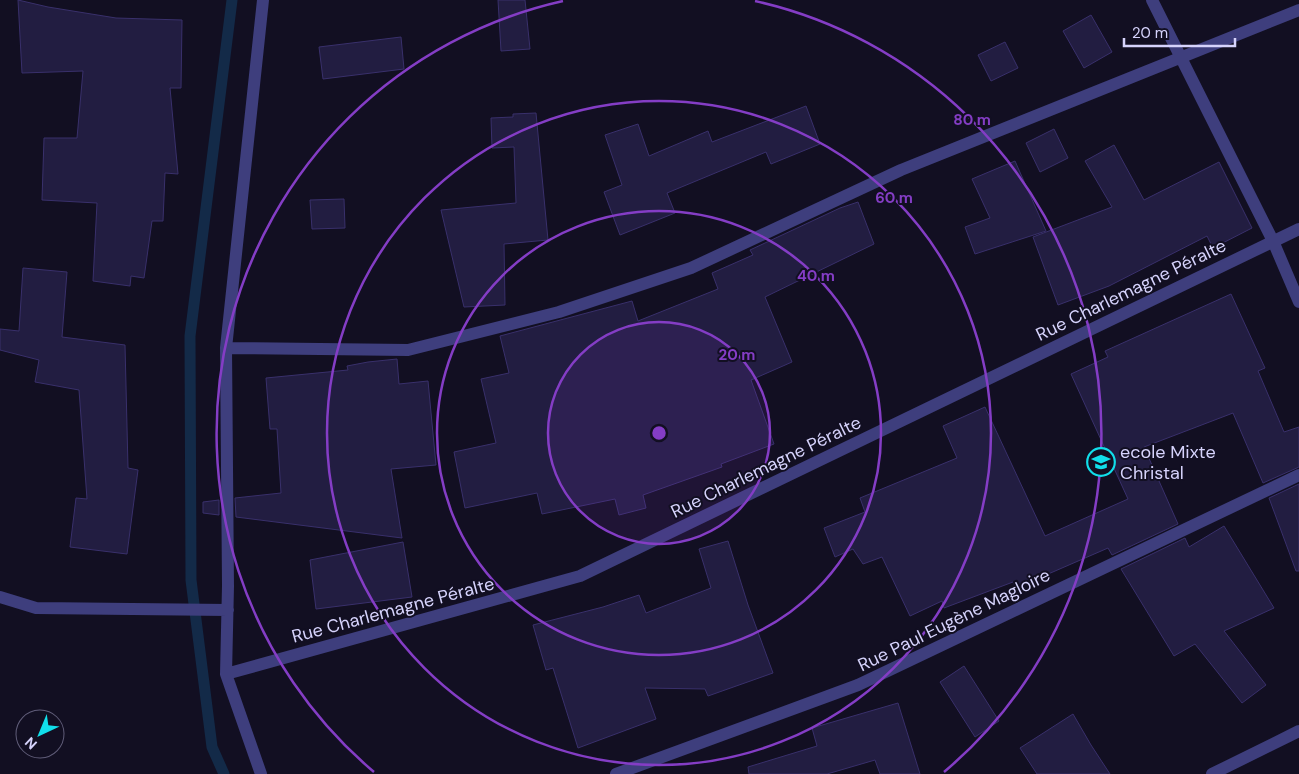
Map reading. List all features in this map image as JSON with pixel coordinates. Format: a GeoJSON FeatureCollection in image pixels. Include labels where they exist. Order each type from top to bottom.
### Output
{"type":"FeatureCollection","features":[{"type":"Feature","properties":{"kind":"street"},"geometry":{"type":"LineString","coordinates":[[261,774],[226,674],[228,610],[226,348],[263,0]]}},
{"type":"Feature","properties":{"kind":"street"},"geometry":{"type":"LineString","coordinates":[[1152,0],[1274,241],[1299,302]]}},
{"type":"Feature","properties":{"kind":"street"},"geometry":{"type":"LineString","coordinates":[[226,348],[408,350],[559,312],[691,268],[901,170],[1182,59],[1299,10]]}},
{"type":"Feature","properties":{"kind":"street","name":"Rue Charlemagne Péralte"},"geometry":{"type":"LineString","coordinates":[[226,674],[580,576],[1299,230]]}},
{"type":"Feature","properties":{"kind":"street","name":"Rue Paul Eugène Magloire"},"geometry":{"type":"LineString","coordinates":[[616,774],[858,685],[1299,474]]}},
{"type":"Feature","properties":{"kind":"street"},"geometry":{"type":"LineString","coordinates":[[0,597],[36,608],[228,610]]}},
{"type":"Feature","properties":{"kind":"street"},"geometry":{"type":"LineString","coordinates":[[1212,774],[1299,732]]}},
{"type":"Feature","properties":{"kind":"building"},"geometry":{"type":"Polygon","coordinates":[[[18,0],[116,18],[182,20],[181,88],[170,88],[178,174],[165,173],[163,221],[152,221],[144,278],[131,276],[130,286],[93,281],[97,203],[42,200],[44,138],[77,138],[83,71],[22,73],[18,0]]]}},
{"type":"Feature","properties":{"kind":"building"},"geometry":{"type":"Polygon","coordinates":[[[498,0],[525,0],[530,49],[501,51],[498,0]]]}},
{"type":"Feature","properties":{"kind":"building"},"geometry":{"type":"Polygon","coordinates":[[[1091,15],[1112,52],[1084,68],[1063,31],[1091,15]]]}},
{"type":"Feature","properties":{"kind":"building"},"geometry":{"type":"Polygon","coordinates":[[[401,37],[404,69],[323,79],[319,47],[401,37]]]}},
{"type":"Feature","properties":{"kind":"building"},"geometry":{"type":"Polygon","coordinates":[[[1005,42],[1018,68],[991,81],[978,55],[1005,42]]]}},
{"type":"Feature","properties":{"kind":"building"},"geometry":{"type":"Polygon","coordinates":[[[806,106],[820,144],[771,164],[766,152],[667,193],[675,213],[620,235],[604,192],[622,185],[605,135],[638,124],[649,156],[708,131],[712,142],[806,106]]]}},
{"type":"Feature","properties":{"kind":"building"},"geometry":{"type":"Polygon","coordinates":[[[536,113],[548,240],[504,244],[505,305],[464,307],[441,210],[516,203],[514,147],[492,148],[491,118],[513,117],[513,114],[536,113]]]}},
{"type":"Feature","properties":{"kind":"building"},"geometry":{"type":"Polygon","coordinates":[[[1054,129],[1068,158],[1040,172],[1026,143],[1054,129]]]}},
{"type":"Feature","properties":{"kind":"building"},"geometry":{"type":"Polygon","coordinates":[[[1114,145],[1144,200],[1219,162],[1252,228],[1213,248],[1207,236],[1109,286],[1058,305],[1033,237],[1112,207],[1085,161],[1114,145]]]}},
{"type":"Feature","properties":{"kind":"building"},"geometry":{"type":"Polygon","coordinates":[[[1015,161],[1046,231],[975,254],[965,227],[990,218],[972,179],[1015,161]]]}},
{"type":"Feature","properties":{"kind":"building"},"geometry":{"type":"Polygon","coordinates":[[[344,199],[345,228],[312,229],[310,200],[344,199]]]}},
{"type":"Feature","properties":{"kind":"building"},"geometry":{"type":"Polygon","coordinates":[[[858,202],[874,244],[765,297],[792,362],[751,380],[774,444],[721,464],[722,467],[643,495],[646,508],[619,515],[615,499],[542,514],[537,493],[465,508],[454,452],[496,443],[481,379],[509,373],[500,336],[632,301],[638,321],[718,289],[712,273],[753,255],[750,250],[840,208],[858,202]]]}},
{"type":"Feature","properties":{"kind":"building"},"geometry":{"type":"Polygon","coordinates":[[[23,268],[67,272],[62,337],[125,345],[128,468],[138,470],[127,554],[70,547],[76,498],[87,499],[79,390],[35,382],[39,360],[0,350],[0,329],[19,331],[23,268]]]}},
{"type":"Feature","properties":{"kind":"building"},"geometry":{"type":"Polygon","coordinates":[[[1231,294],[1265,368],[1258,371],[1284,432],[1299,427],[1299,467],[1263,483],[1233,413],[1144,447],[1178,524],[1112,555],[1108,548],[1016,588],[1013,582],[944,608],[942,601],[910,616],[882,557],[863,564],[853,549],[835,557],[824,528],[865,512],[860,498],[957,458],[943,426],[985,407],[1045,536],[1128,499],[1071,374],[1108,357],[1105,351],[1231,294]]]}},
{"type":"Feature","properties":{"kind":"building"},"geometry":{"type":"Polygon","coordinates":[[[397,359],[399,384],[428,381],[436,465],[391,469],[402,538],[236,517],[235,498],[281,493],[277,429],[270,429],[266,378],[348,370],[347,366],[397,359]]]}},
{"type":"Feature","properties":{"kind":"building"},"geometry":{"type":"Polygon","coordinates":[[[1299,484],[1299,571],[1296,571],[1269,498],[1299,484]]]}},
{"type":"Feature","properties":{"kind":"building"},"geometry":{"type":"Polygon","coordinates":[[[219,500],[219,515],[203,513],[203,502],[219,500]]]}},
{"type":"Feature","properties":{"kind":"building"},"geometry":{"type":"Polygon","coordinates":[[[1224,526],[1274,608],[1224,631],[1266,685],[1242,703],[1195,644],[1174,656],[1121,569],[1185,538],[1189,547],[1224,526]]]}},
{"type":"Feature","properties":{"kind":"building"},"geometry":{"type":"Polygon","coordinates":[[[728,541],[748,605],[773,673],[708,696],[705,689],[645,688],[656,719],[578,748],[553,668],[546,670],[533,625],[603,607],[639,595],[646,613],[711,588],[699,549],[728,541]]]}},
{"type":"Feature","properties":{"kind":"building"},"geometry":{"type":"Polygon","coordinates":[[[403,542],[412,597],[316,609],[310,560],[403,542]]]}},
{"type":"Feature","properties":{"kind":"building"},"geometry":{"type":"Polygon","coordinates":[[[964,666],[999,721],[975,737],[940,682],[964,666]]]}},
{"type":"Feature","properties":{"kind":"building"},"geometry":{"type":"Polygon","coordinates":[[[898,703],[920,774],[880,774],[875,760],[827,774],[749,774],[748,767],[817,746],[812,728],[898,703]]]}},
{"type":"Feature","properties":{"kind":"building"},"geometry":{"type":"Polygon","coordinates":[[[1073,714],[1110,774],[1037,774],[1020,748],[1073,714]]]}},
{"type":"Feature","properties":{"kind":"waterway"},"geometry":{"type":"LineString","coordinates":[[224,774],[212,747],[191,580],[190,336],[232,0]]}},
{"type":"Feature","properties":{"kind":"place","name":"ecole Mixte Christal"},"geometry":{"type":"Point","coordinates":[1101,462]}}]}
